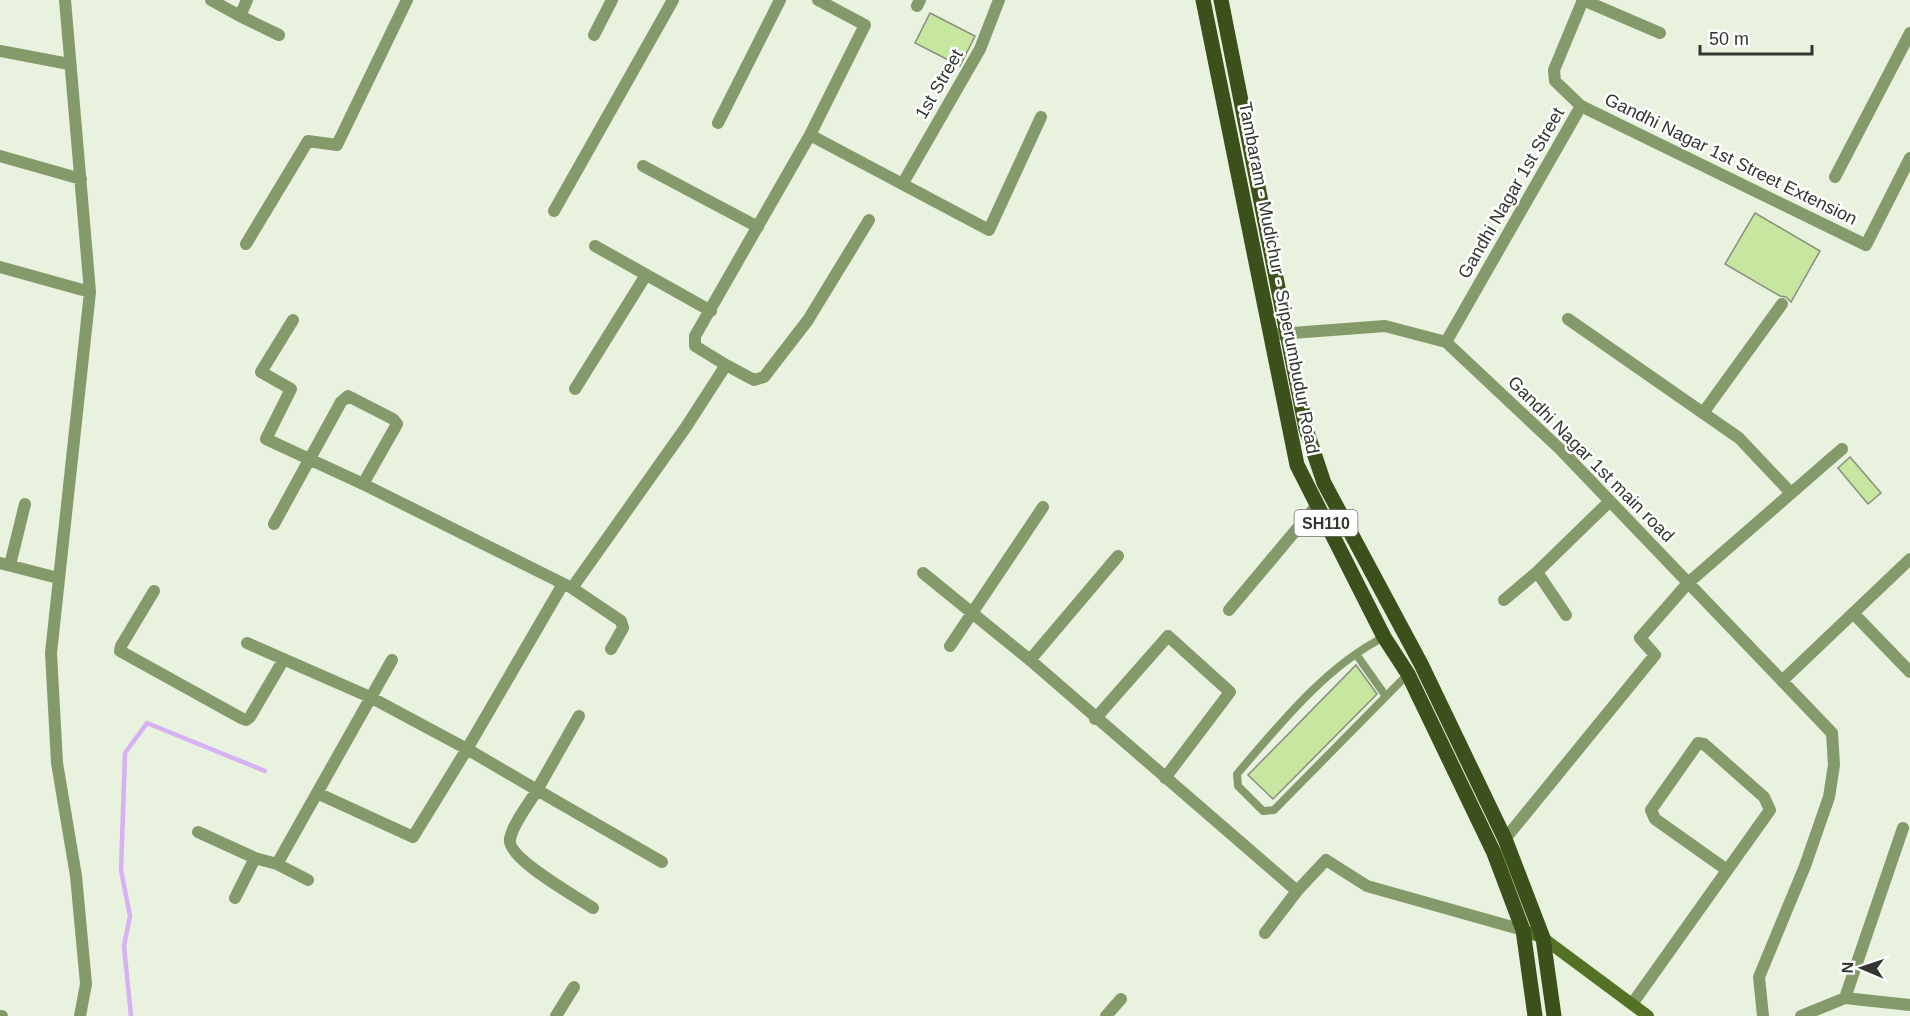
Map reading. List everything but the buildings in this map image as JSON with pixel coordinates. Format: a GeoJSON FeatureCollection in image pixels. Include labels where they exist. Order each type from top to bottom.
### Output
{"type":"FeatureCollection","features":[{"type":"Feature","properties":{"kind":"main road","name":"Tambaram - Mudichur - Sriperumbudur Road"},"geometry":{"type":"LineString","coordinates":[[1203,0],[1297,465],[1384,637],[1408,674],[1494,853],[1522,930],[1535,1016]]}},
{"type":"Feature","properties":{"kind":"main road","name":"Tambaram - Mudichur - Sriperumbudur Road"},"geometry":{"type":"LineString","coordinates":[[1221,0],[1306,429],[1324,483],[1421,664],[1505,839],[1543,938],[1554,1016]]}},
{"type":"Feature","properties":{"kind":"street"},"geometry":{"type":"LineString","coordinates":[[65,0],[90,292],[51,653],[57,763],[76,876],[86,984],[80,1016]]}},
{"type":"Feature","properties":{"kind":"street"},"geometry":{"type":"LineString","coordinates":[[211,0],[279,35]]}},
{"type":"Feature","properties":{"kind":"street"},"geometry":{"type":"LineString","coordinates":[[240,16],[247,0]]}},
{"type":"Feature","properties":{"kind":"street"},"geometry":{"type":"LineString","coordinates":[[246,244],[308,141],[337,145],[407,0]]}},
{"type":"Feature","properties":{"kind":"street"},"geometry":{"type":"LineString","coordinates":[[594,35],[612,0]]}},
{"type":"Feature","properties":{"kind":"street"},"geometry":{"type":"LineString","coordinates":[[554,211],[673,0]]}},
{"type":"Feature","properties":{"kind":"street"},"geometry":{"type":"LineString","coordinates":[[718,123],[780,0]]}},
{"type":"Feature","properties":{"kind":"street"},"geometry":{"type":"LineString","coordinates":[[818,0],[865,25],[810,135],[693,341],[695,346],[754,380],[764,377],[808,320],[869,220]]}},
{"type":"Feature","properties":{"kind":"street","name":"1st Street"},"geometry":{"type":"LineString","coordinates":[[903,183],[980,49],[999,0]]}},
{"type":"Feature","properties":{"kind":"street"},"geometry":{"type":"LineString","coordinates":[[1583,0],[1660,33]]}},
{"type":"Feature","properties":{"kind":"street","name":"Gandhi Nagar 1st Street"},"geometry":{"type":"LineString","coordinates":[[1446,342],[1581,106],[1555,81],[1554,70],[1583,0]]}},
{"type":"Feature","properties":{"kind":"street"},"geometry":{"type":"LineString","coordinates":[[1835,177],[1910,33]]}},
{"type":"Feature","properties":{"kind":"street"},"geometry":{"type":"LineString","coordinates":[[0,51],[69,64]]}},
{"type":"Feature","properties":{"kind":"street","name":"Gandhi Nagar 1st Street Extension"},"geometry":{"type":"LineString","coordinates":[[1581,106],[1866,244],[1910,158]]}},
{"type":"Feature","properties":{"kind":"street"},"geometry":{"type":"LineString","coordinates":[[810,135],[989,230],[1041,117]]}},
{"type":"Feature","properties":{"kind":"street"},"geometry":{"type":"LineString","coordinates":[[0,156],[81,179]]}},
{"type":"Feature","properties":{"kind":"street"},"geometry":{"type":"LineString","coordinates":[[643,166],[758,227]]}},
{"type":"Feature","properties":{"kind":"street"},"geometry":{"type":"LineString","coordinates":[[595,246],[711,310]]}},
{"type":"Feature","properties":{"kind":"street"},"geometry":{"type":"LineString","coordinates":[[0,267],[90,292]]}},
{"type":"Feature","properties":{"kind":"street"},"geometry":{"type":"LineString","coordinates":[[575,389],[646,275]]}},
{"type":"Feature","properties":{"kind":"street"},"geometry":{"type":"LineString","coordinates":[[1703,413],[1782,304]]}},
{"type":"Feature","properties":{"kind":"street"},"geometry":{"type":"LineString","coordinates":[[1568,319],[1739,438],[1791,493]]}},
{"type":"Feature","properties":{"kind":"street"},"geometry":{"type":"LineString","coordinates":[[292,320],[261,372],[291,389],[266,439],[363,484],[568,586],[621,621],[622,628],[611,649]]}},
{"type":"Feature","properties":{"kind":"street","name":"Gandhi Nagar 1st main road"},"geometry":{"type":"LineString","coordinates":[[1270,336],[1287,331],[1385,326],[1446,342],[1561,450],[1832,733],[1834,765],[1829,797],[1805,866],[1759,977],[1763,1016]]}},
{"type":"Feature","properties":{"kind":"street"},"geometry":{"type":"LineString","coordinates":[[317,793],[413,837],[568,586],[686,427],[726,365]]}},
{"type":"Feature","properties":{"kind":"street"},"geometry":{"type":"LineString","coordinates":[[274,524],[341,402],[348,396],[393,419],[397,424],[363,484]]}},
{"type":"Feature","properties":{"kind":"street"},"geometry":{"type":"LineString","coordinates":[[1505,839],[1655,655],[1640,638],[1688,583],[1842,449]]}},
{"type":"Feature","properties":{"kind":"street"},"geometry":{"type":"LineString","coordinates":[[1504,600],[1537,572],[1610,501]]}},
{"type":"Feature","properties":{"kind":"street"},"geometry":{"type":"LineString","coordinates":[[26,504],[5,564],[58,578]]}},
{"type":"Feature","properties":{"kind":"street"},"geometry":{"type":"LineString","coordinates":[[1229,610],[1317,505]]}},
{"type":"Feature","properties":{"kind":"street"},"geometry":{"type":"LineString","coordinates":[[950,646],[1043,507]]}},
{"type":"Feature","properties":{"kind":"street"},"geometry":{"type":"LineString","coordinates":[[1030,660],[1118,556]]}},
{"type":"Feature","properties":{"kind":"street"},"geometry":{"type":"LineString","coordinates":[[1782,681],[1910,559]]}},
{"type":"Feature","properties":{"kind":"street"},"geometry":{"type":"LineString","coordinates":[[1537,572],[1566,615]]}},
{"type":"Feature","properties":{"kind":"street"},"geometry":{"type":"LineString","coordinates":[[923,573],[1030,660],[1095,719],[1297,891]]}},
{"type":"Feature","properties":{"kind":"street"},"geometry":{"type":"LineString","coordinates":[[154,591],[120,651],[241,718],[246,720],[250,717],[284,659]]}},
{"type":"Feature","properties":{"kind":"street"},"geometry":{"type":"LineString","coordinates":[[1853,613],[1910,672]]}},
{"type":"Feature","properties":{"kind":"street"},"geometry":{"type":"LineString","coordinates":[[1095,719],[1168,636],[1230,692],[1165,778]]}},
{"type":"Feature","properties":{"kind":"street"},"geometry":{"type":"LineString","coordinates":[[247,643],[370,697],[467,749],[662,862]]}},
{"type":"Feature","properties":{"kind":"street"},"geometry":{"type":"LineString","coordinates":[[277,864],[392,660]]}},
{"type":"Feature","properties":{"kind":"street"},"geometry":{"type":"LineString","coordinates":[[579,716],[510,837],[510,847],[514,854],[527,864],[593,908]]}},
{"type":"Feature","properties":{"kind":"street"},"geometry":{"type":"LineString","coordinates":[[1632,1004],[1770,810],[1769,804],[1704,744],[1698,743],[1651,810],[1654,819],[1727,870]]}},
{"type":"Feature","properties":{"kind":"street"},"geometry":{"type":"LineString","coordinates":[[1845,998],[1903,828]]}},
{"type":"Feature","properties":{"kind":"street"},"geometry":{"type":"LineString","coordinates":[[198,832],[255,858],[277,864],[308,880]]}},
{"type":"Feature","properties":{"kind":"street"},"geometry":{"type":"LineString","coordinates":[[235,898],[255,858]]}},
{"type":"Feature","properties":{"kind":"street"},"geometry":{"type":"LineString","coordinates":[[1265,933],[1297,891],[1326,861],[1367,886],[1543,938],[1648,1016]]}},
{"type":"Feature","properties":{"kind":"street"},"geometry":{"type":"LineString","coordinates":[[556,1016],[574,987]]}},
{"type":"Feature","properties":{"kind":"street"},"geometry":{"type":"LineString","coordinates":[[1801,1016],[1845,998],[1910,1005]]}},
{"type":"Feature","properties":{"kind":"street"},"geometry":{"type":"LineString","coordinates":[[1106,1016],[1121,999]]}},
{"type":"Feature","properties":{"kind":"lane"},"geometry":{"type":"LineString","coordinates":[[1384,637],[1356,654],[1329,675],[1274,731],[1237,774],[1238,786],[1263,811],[1274,810],[1408,674]]}},
{"type":"Feature","properties":{"kind":"lane"},"geometry":{"type":"LineString","coordinates":[[1356,654],[1386,695]]}},
{"type":"Feature","properties":{"kind":"waterway"},"geometry":{"type":"LineString","coordinates":[[131,1016],[124,946],[130,916],[121,870],[125,753],[147,723],[265,771]]}}]}
